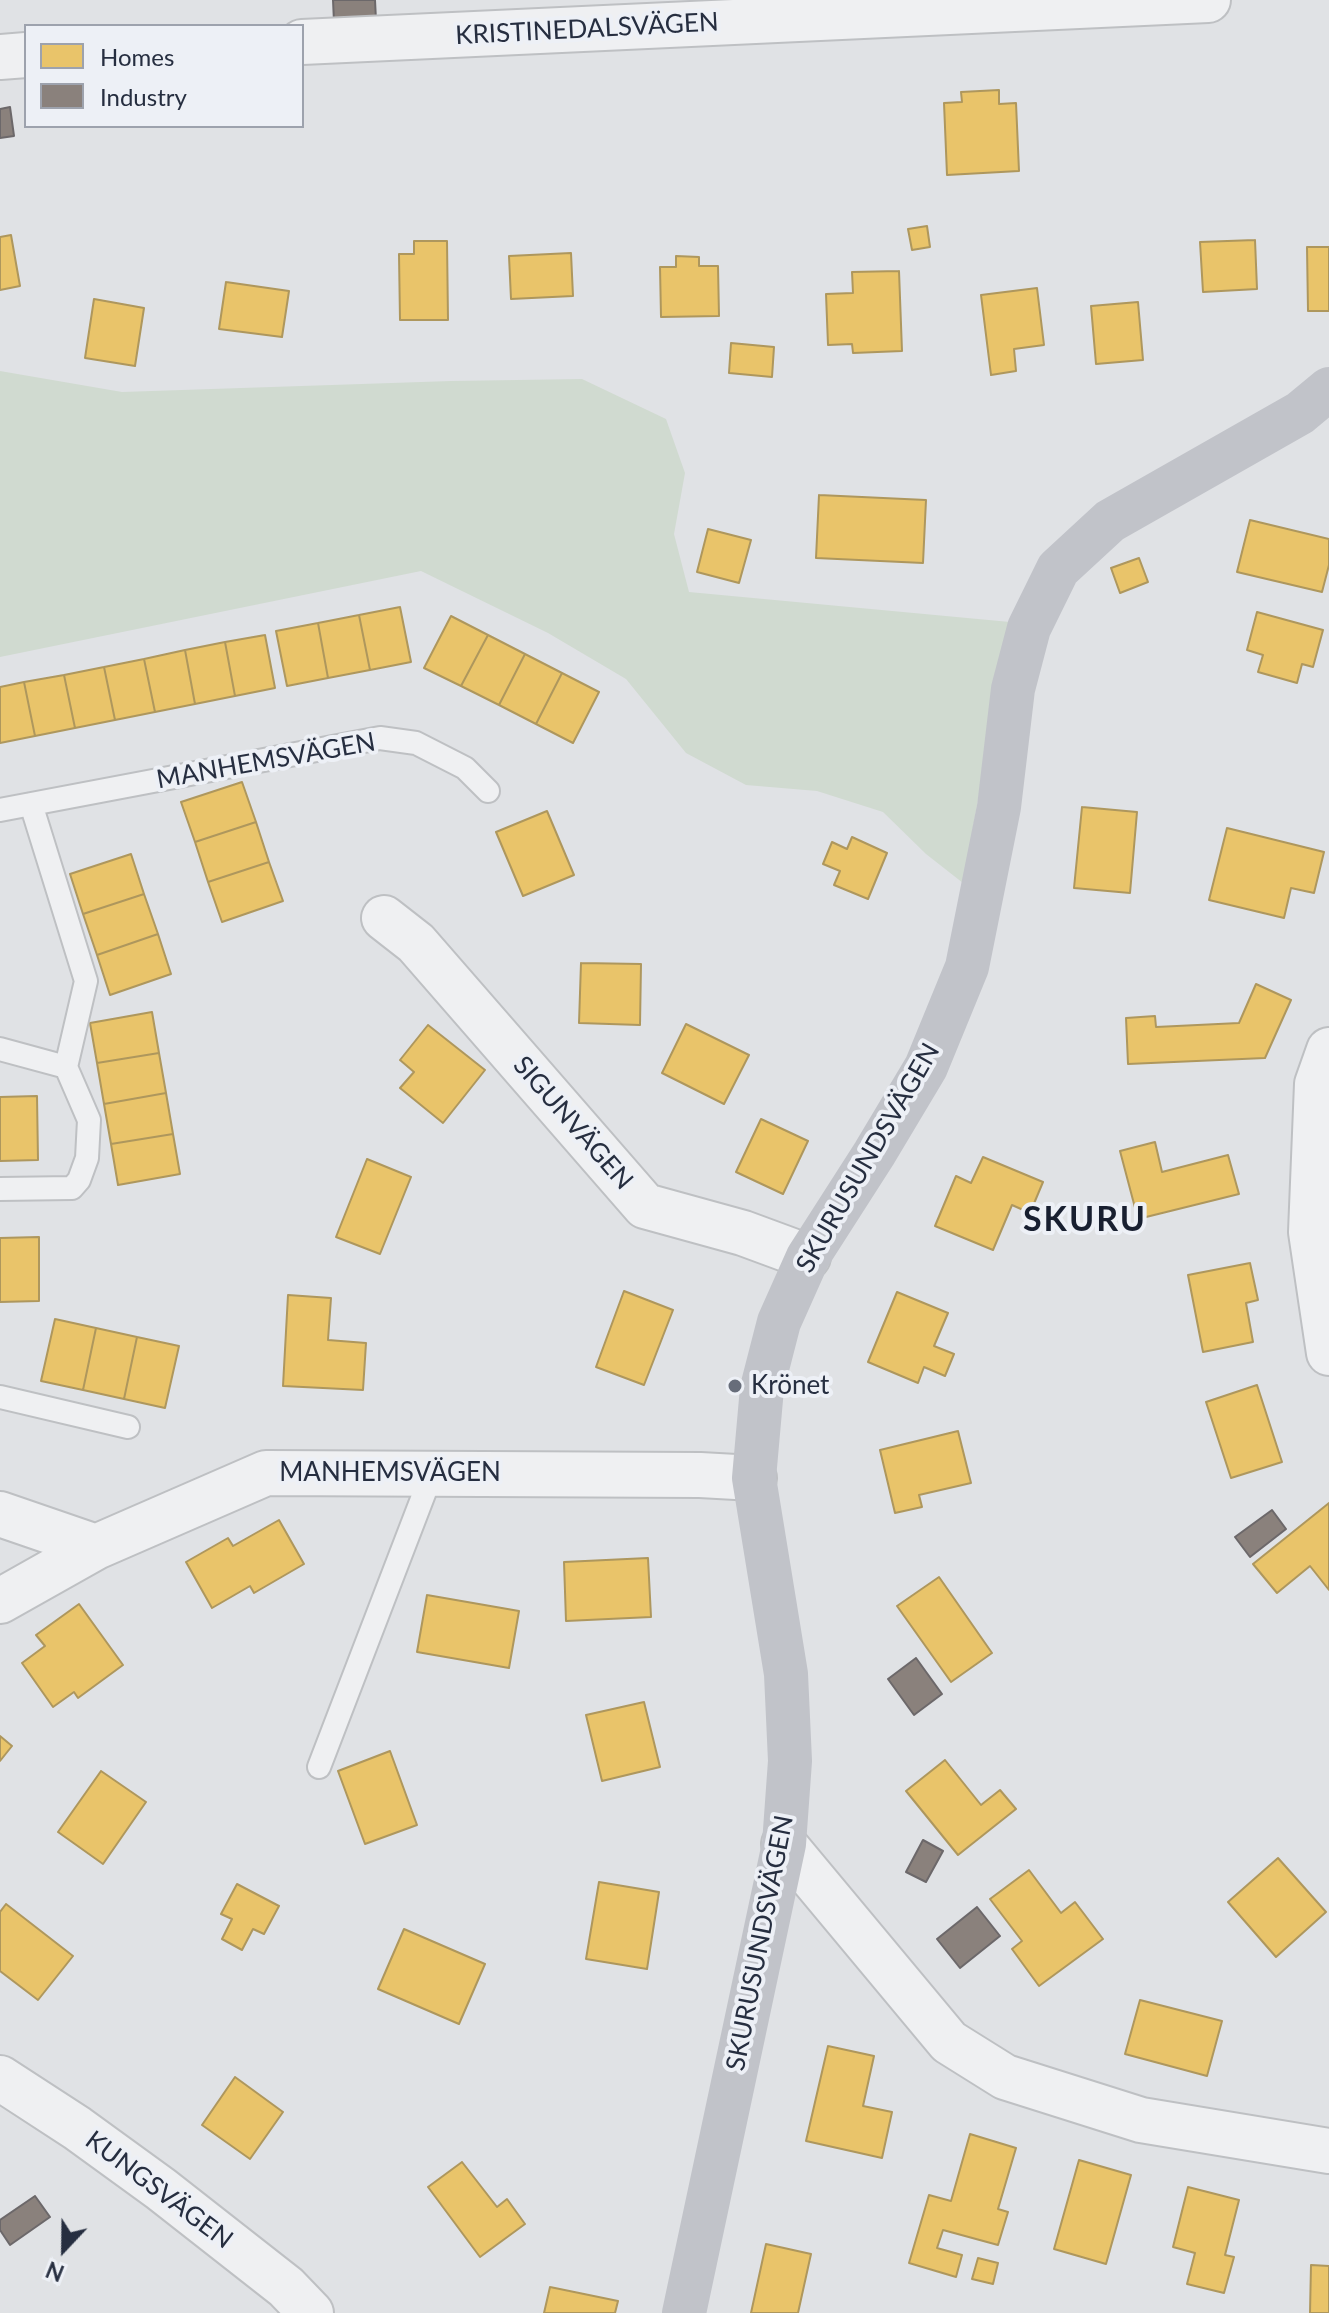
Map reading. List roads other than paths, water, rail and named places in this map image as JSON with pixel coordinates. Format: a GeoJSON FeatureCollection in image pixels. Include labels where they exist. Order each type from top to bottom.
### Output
{"type":"FeatureCollection","features":[{"type":"Feature","properties":{"kind":"street"},"geometry":{"type":"LineString","coordinates":[[533,32],[568,0]]}},
{"type":"Feature","properties":{"kind":"street","name":"KRISTINEDALSVÄGEN"},"geometry":{"type":"LineString","coordinates":[[304,42],[1208,0]]}},
{"type":"Feature","properties":{"kind":"street"},"geometry":{"type":"LineString","coordinates":[[0,57],[24,55]]}},
{"type":"Feature","properties":{"kind":"street","name":"SKURUSUNDSVÄGEN"},"geometry":{"type":"LineString","coordinates":[[684,2313],[784,1844],[790,1761],[786,1674],[754,1478],[762,1388],[779,1322],[808,1257],[926,1067],[967,967],[999,807],[1013,689],[1029,628],[1058,569],[1110,521],[1300,413],[1329,389]]}},
{"type":"Feature","properties":{"kind":"street","name":"SIGUNVÄGEN"},"geometry":{"type":"LineString","coordinates":[[384,918],[416,943],[645,1206],[743,1233],[808,1257]]}},
{"type":"Feature","properties":{"kind":"street"},"geometry":{"type":"LineString","coordinates":[[1329,1050],[1317,1084],[1311,1232],[1329,1353]]}},
{"type":"Feature","properties":{"kind":"street","name":"MANHEMSVÄGEN"},"geometry":{"type":"LineString","coordinates":[[0,1601],[96,1547],[266,1473],[700,1475],[754,1478]]}},
{"type":"Feature","properties":{"kind":"street"},"geometry":{"type":"LineString","coordinates":[[0,1514],[96,1547]]}},
{"type":"Feature","properties":{"kind":"street"},"geometry":{"type":"LineString","coordinates":[[784,1844],[949,2042],[1005,2077],[1141,2120],[1329,2151]]}},
{"type":"Feature","properties":{"kind":"street","name":"KUNGSVÄGEN"},"geometry":{"type":"LineString","coordinates":[[0,2078],[77,2128],[161,2189],[286,2287],[311,2313]]}},
{"type":"Feature","properties":{"kind":"lane","name":"MANHEMSVÄGEN"},"geometry":{"type":"LineString","coordinates":[[0,810],[380,738],[416,743],[465,768],[488,791]]}},
{"type":"Feature","properties":{"kind":"lane"},"geometry":{"type":"LineString","coordinates":[[0,1189],[72,1188],[79,1180],[87,1158],[89,1120],[66,1067],[86,981],[31,804]]}},
{"type":"Feature","properties":{"kind":"lane"},"geometry":{"type":"LineString","coordinates":[[0,1049],[66,1067]]}},
{"type":"Feature","properties":{"kind":"lane"},"geometry":{"type":"LineString","coordinates":[[0,1397],[128,1427]]}},
{"type":"Feature","properties":{"kind":"lane"},"geometry":{"type":"LineString","coordinates":[[319,1767],[432,1473]]}},
{"type":"Feature","properties":{"kind":"place","name":"Krönet"},"geometry":{"type":"Point","coordinates":[735,1386]}},
{"type":"Feature","properties":{"kind":"district","name":"SKURU"},"geometry":{"type":"Point","coordinates":[1085,1220]}}]}
